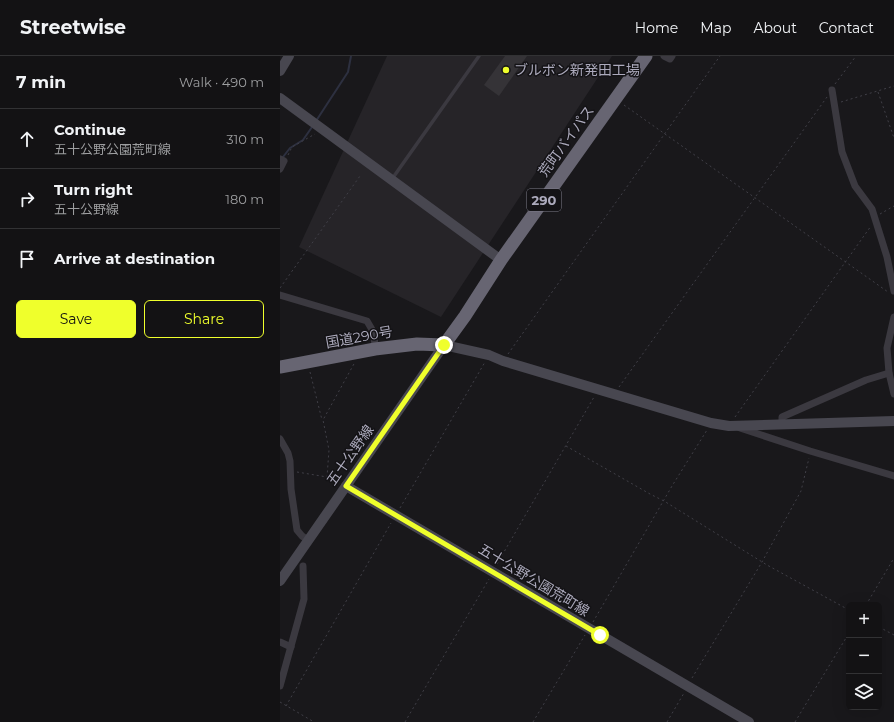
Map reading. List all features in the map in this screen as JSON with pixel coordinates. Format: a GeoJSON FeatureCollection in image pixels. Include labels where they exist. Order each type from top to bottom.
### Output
{"type":"FeatureCollection","features":[{"type":"Feature","properties":{"kind":"highway","name":"荒町バイパス"},"geometry":{"type":"LineString","coordinates":[[444,345],[465,316],[501,260],[646,56]]}},
{"type":"Feature","properties":{"kind":"highway","name":"国道290号"},"geometry":{"type":"LineString","coordinates":[[280,367],[376,349],[416,344],[444,345]]}},
{"type":"Feature","properties":{"kind":"street"},"geometry":{"type":"LineString","coordinates":[[280,71],[289,56]]}},
{"type":"Feature","properties":{"kind":"street"},"geometry":{"type":"LineString","coordinates":[[664,56],[670,59],[672,56]]}},
{"type":"Feature","properties":{"kind":"street"},"geometry":{"type":"LineString","coordinates":[[832,90],[842,152],[855,186],[872,209],[887,257],[891,292]]}},
{"type":"Feature","properties":{"kind":"street"},"geometry":{"type":"LineString","coordinates":[[280,98],[501,260]]}},
{"type":"Feature","properties":{"kind":"street"},"geometry":{"type":"LineString","coordinates":[[280,169],[282,160]]}},
{"type":"Feature","properties":{"kind":"street"},"geometry":{"type":"LineString","coordinates":[[280,295],[367,321],[374,333],[376,349]]}},
{"type":"Feature","properties":{"kind":"street"},"geometry":{"type":"LineString","coordinates":[[894,317],[887,348],[889,373],[894,394]]}},
{"type":"Feature","properties":{"kind":"street"},"geometry":{"type":"LineString","coordinates":[[444,345],[489,355],[503,361],[711,423],[731,426],[894,476]]}},
{"type":"Feature","properties":{"kind":"street","name":"五十公野線"},"geometry":{"type":"LineString","coordinates":[[280,581],[444,345]]}},
{"type":"Feature","properties":{"kind":"street"},"geometry":{"type":"LineString","coordinates":[[782,424],[782,417],[866,380],[889,373]]}},
{"type":"Feature","properties":{"kind":"street"},"geometry":{"type":"LineString","coordinates":[[731,426],[894,421]]}},
{"type":"Feature","properties":{"kind":"street"},"geometry":{"type":"LineString","coordinates":[[280,439],[288,453],[290,461],[291,489],[298,530],[302,536],[308,540]]}},
{"type":"Feature","properties":{"kind":"street","name":"五十公野公園荒町線"},"geometry":{"type":"LineString","coordinates":[[346,486],[749,722]]}},
{"type":"Feature","properties":{"kind":"street"},"geometry":{"type":"LineString","coordinates":[[280,686],[304,599],[303,566]]}},
{"type":"Feature","properties":{"kind":"street"},"geometry":{"type":"LineString","coordinates":[[280,642],[291,647]]}},
{"type":"Feature","properties":{"kind":"lane"},"geometry":{"type":"LineString","coordinates":[[391,180],[479,56]]}},
{"type":"Feature","properties":{"kind":"path"},"geometry":{"type":"LineString","coordinates":[[503,361],[720,56]]}},
{"type":"Feature","properties":{"kind":"path"},"geometry":{"type":"LineString","coordinates":[[614,394],[856,56]]}},
{"type":"Feature","properties":{"kind":"path"},"geometry":{"type":"LineString","coordinates":[[834,104],[894,86]]}},
{"type":"Feature","properties":{"kind":"path"},"geometry":{"type":"LineString","coordinates":[[878,91],[894,138]]}},
{"type":"Feature","properties":{"kind":"path"},"geometry":{"type":"LineString","coordinates":[[616,99],[754,198],[891,292]]}},
{"type":"Feature","properties":{"kind":"path"},"geometry":{"type":"LineString","coordinates":[[282,160],[292,147],[315,134],[319,127]]}},
{"type":"Feature","properties":{"kind":"path"},"geometry":{"type":"LineString","coordinates":[[280,288],[360,176]]}},
{"type":"Feature","properties":{"kind":"path"},"geometry":{"type":"LineString","coordinates":[[731,426],[875,220],[879,215],[894,206]]}},
{"type":"Feature","properties":{"kind":"path"},"geometry":{"type":"LineString","coordinates":[[323,420],[360,353]]}},
{"type":"Feature","properties":{"kind":"path"},"geometry":{"type":"LineString","coordinates":[[286,706],[395,515],[479,375],[489,355]]}},
{"type":"Feature","properties":{"kind":"path"},"geometry":{"type":"LineString","coordinates":[[291,472],[327,477],[329,450],[323,420],[307,362]]}},
{"type":"Feature","properties":{"kind":"path"},"geometry":{"type":"LineString","coordinates":[[405,722],[598,389]]}},
{"type":"Feature","properties":{"kind":"path"},"geometry":{"type":"LineString","coordinates":[[534,722],[711,423]]}},
{"type":"Feature","properties":{"kind":"path"},"geometry":{"type":"LineString","coordinates":[[565,445],[664,501],[762,562],[846,608]]}},
{"type":"Feature","properties":{"kind":"path"},"geometry":{"type":"LineString","coordinates":[[666,722],[762,562],[801,491],[810,451]]}},
{"type":"Feature","properties":{"kind":"path"},"geometry":{"type":"LineString","coordinates":[[868,602],[894,558]]}},
{"type":"Feature","properties":{"kind":"path"},"geometry":{"type":"LineString","coordinates":[[882,629],[894,635]]}},
{"type":"Feature","properties":{"kind":"path"},"geometry":{"type":"LineString","coordinates":[[795,722],[846,638]]}},
{"type":"Feature","properties":{"kind":"path"},"geometry":{"type":"LineString","coordinates":[[280,702],[314,722]]}},
{"type":"Feature","properties":{"kind":"shaded area"},"geometry":{"type":"Polygon","coordinates":[[[387,56],[612,56],[441,317],[299,247],[387,56]]]}},
{"type":"Feature","properties":{"kind":"building","name":"ブルボン新発田工場"},"geometry":{"type":"Polygon","coordinates":[[[505,56],[527,56],[499,96],[484,85],[505,56]]]}},
{"type":"Feature","properties":{"kind":"waterway"},"geometry":{"type":"LineString","coordinates":[[316,121],[348,72],[351,56]]}},
{"type":"Feature","properties":{"kind":"waterway"},"geometry":{"type":"LineString","coordinates":[[283,157],[290,148],[303,140],[312,127]]}},
{"type":"Feature","properties":{"kind":"place","name":"ブルボン新発田工場"},"geometry":{"type":"Point","coordinates":[506,70]}},
{"type":"Feature","properties":{"kind":"route"},"geometry":{"type":"LineString","coordinates":[[444,345],[346,486],[600,635]]}}]}
